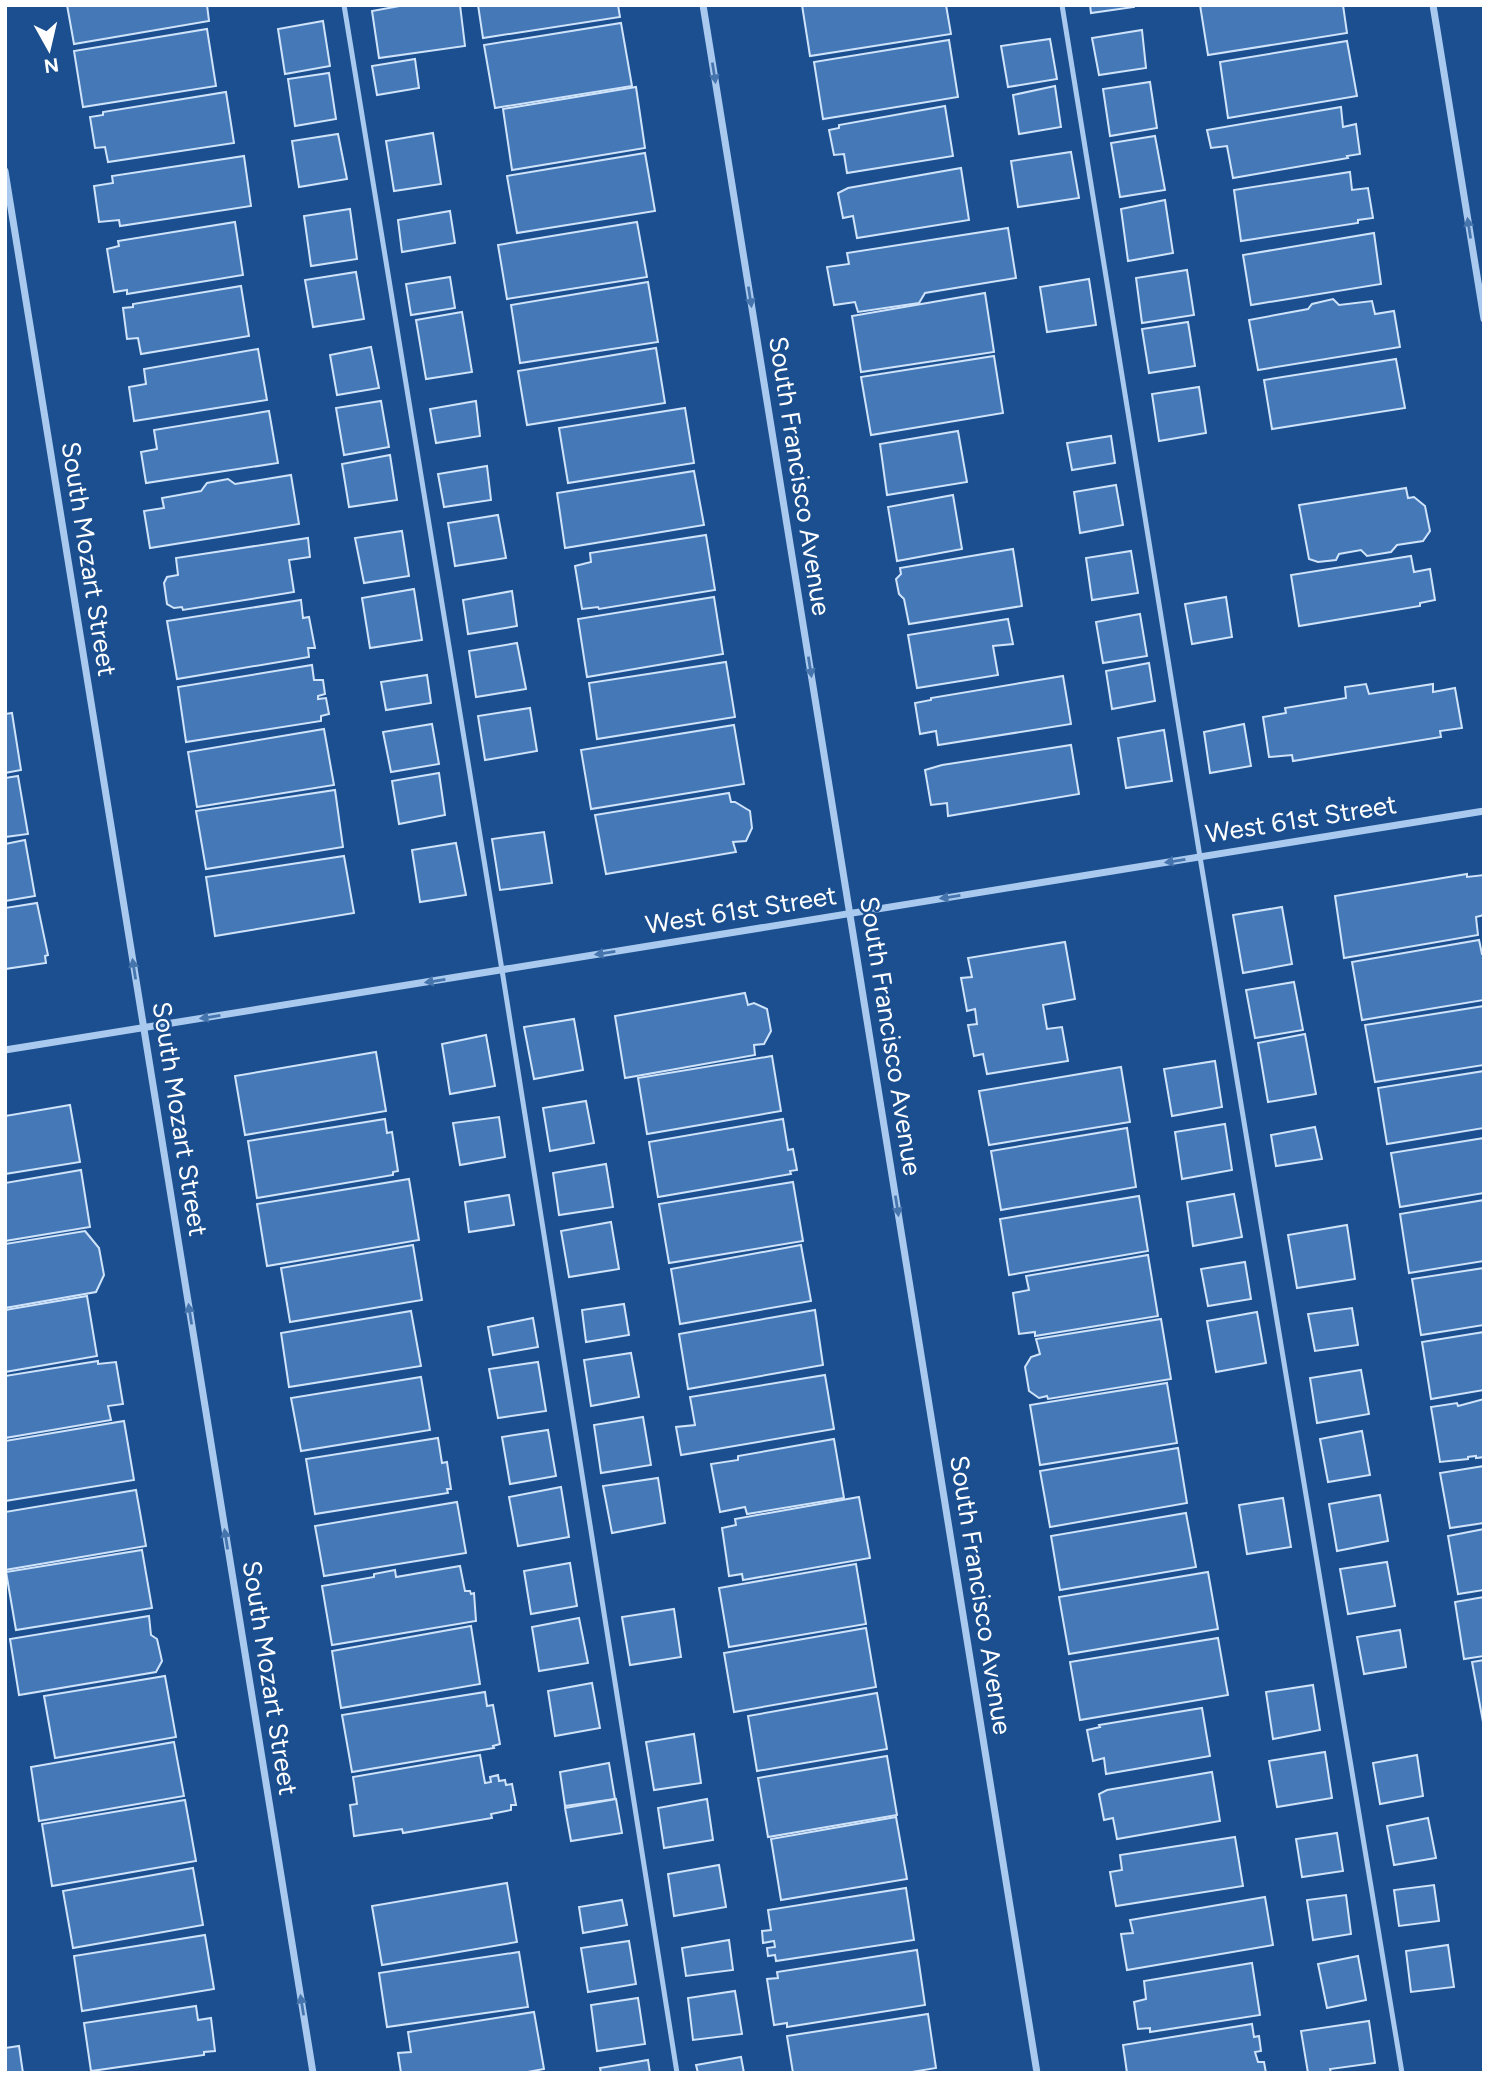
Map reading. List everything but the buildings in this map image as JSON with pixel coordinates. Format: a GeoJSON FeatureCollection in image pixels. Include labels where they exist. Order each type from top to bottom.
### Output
{"type":"FeatureCollection","features":[{"type":"Feature","properties":{"kind":"street","name":"South Francisco Avenue"},"geometry":{"type":"LineString","coordinates":[[703,5],[1037,2073]]}},
{"type":"Feature","properties":{"kind":"street"},"geometry":{"type":"LineString","coordinates":[[1433,5],[1484,319]]}},
{"type":"Feature","properties":{"kind":"street","name":"South Mozart Street"},"geometry":{"type":"LineString","coordinates":[[5,171],[313,2073]]}},
{"type":"Feature","properties":{"kind":"street","name":"West 61st Street"},"geometry":{"type":"LineString","coordinates":[[5,1050],[1484,811]]}},
{"type":"Feature","properties":{"kind":"lane"},"geometry":{"type":"LineString","coordinates":[[344,5],[502,970],[677,2073]]}},
{"type":"Feature","properties":{"kind":"lane"},"geometry":{"type":"LineString","coordinates":[[1062,5],[1402,2073]]}}]}
